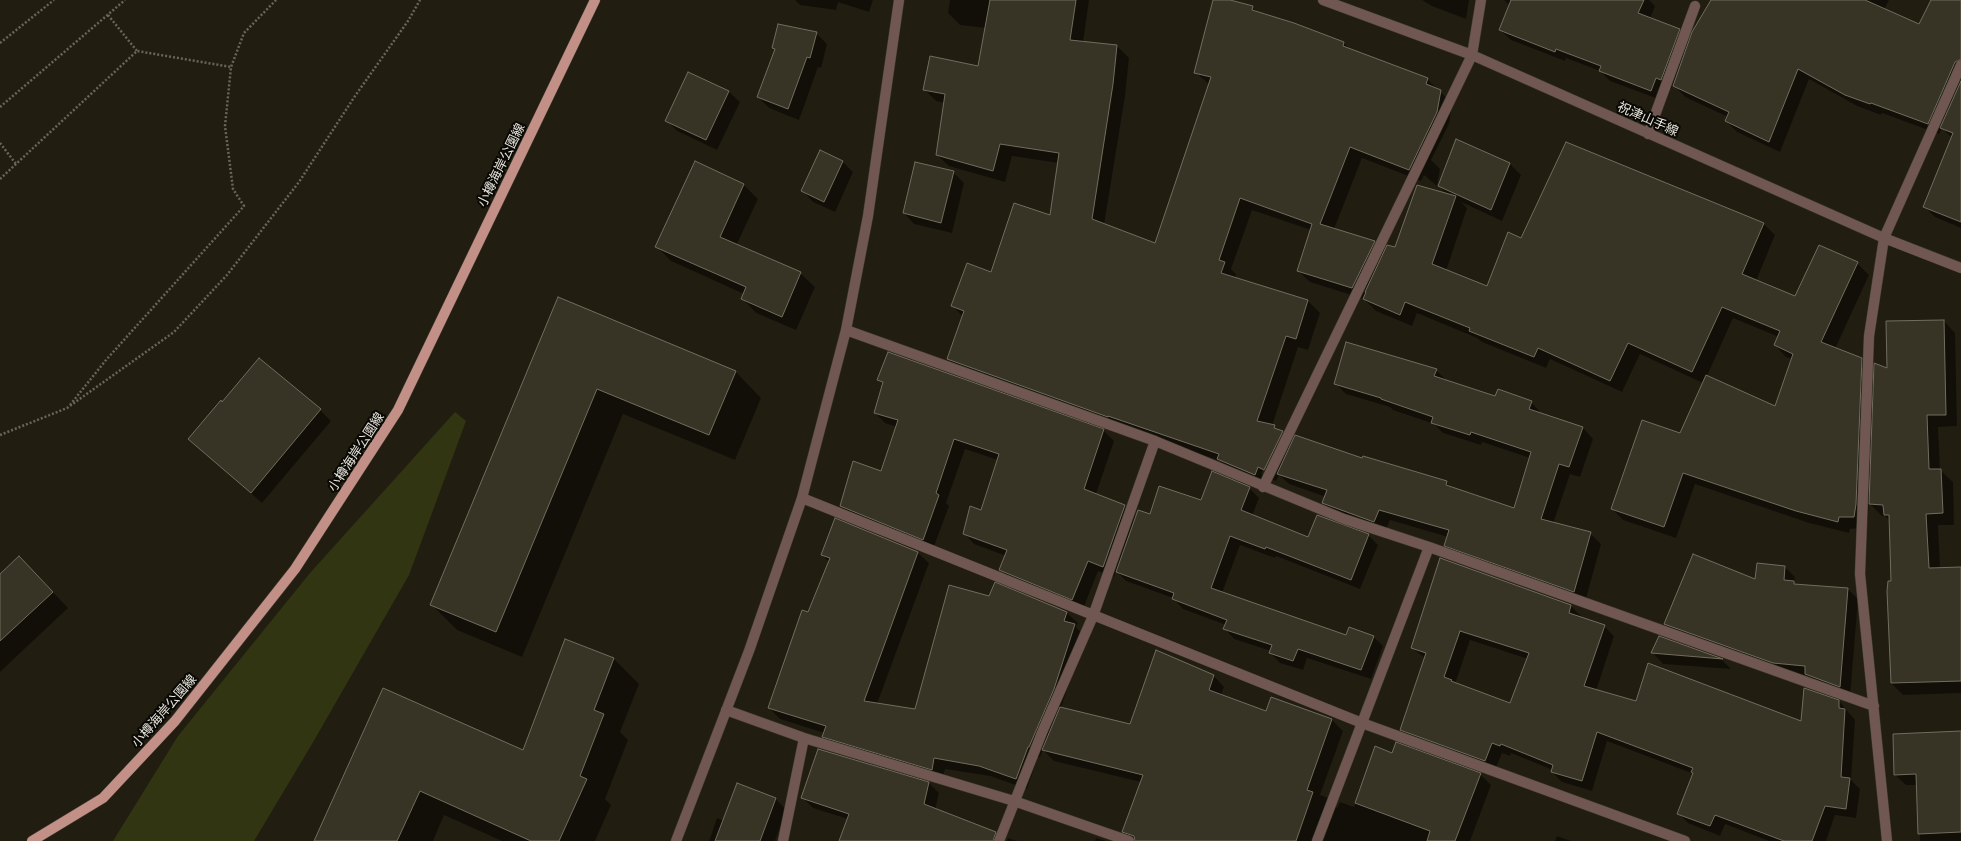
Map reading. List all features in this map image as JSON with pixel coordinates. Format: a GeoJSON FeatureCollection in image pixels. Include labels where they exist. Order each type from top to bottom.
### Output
{"type":"FeatureCollection","features":[{"type":"Feature","properties":{"kind":"main road","name":"小樽海岸公園線"},"geometry":{"type":"LineString","coordinates":[[32,841],[104,798],[175,721],[295,569],[398,410],[595,0]]}},
{"type":"Feature","properties":{"kind":"street"},"geometry":{"type":"LineString","coordinates":[[676,841],[749,650],[802,498],[846,330],[868,216],[900,0]]}},
{"type":"Feature","properties":{"kind":"street","name":"祝津山手線"},"geometry":{"type":"LineString","coordinates":[[1323,0],[1472,55],[1884,238],[1961,268]]}},
{"type":"Feature","properties":{"kind":"street"},"geometry":{"type":"LineString","coordinates":[[1263,487],[1472,55],[1480,0]]}},
{"type":"Feature","properties":{"kind":"street"},"geometry":{"type":"LineString","coordinates":[[1648,134],[1694,6]]}},
{"type":"Feature","properties":{"kind":"street"},"geometry":{"type":"LineString","coordinates":[[1887,841],[1860,574],[1869,336],[1884,238],[1961,65]]}},
{"type":"Feature","properties":{"kind":"street"},"geometry":{"type":"LineString","coordinates":[[846,330],[1154,441],[1344,519],[1429,547],[1874,706]]}},
{"type":"Feature","properties":{"kind":"street"},"geometry":{"type":"LineString","coordinates":[[999,841],[1014,800],[1094,616],[1154,441]]}},
{"type":"Feature","properties":{"kind":"street"},"geometry":{"type":"LineString","coordinates":[[802,498],[1362,723],[1685,841]]}},
{"type":"Feature","properties":{"kind":"street"},"geometry":{"type":"LineString","coordinates":[[1317,841],[1429,547]]}},
{"type":"Feature","properties":{"kind":"street"},"geometry":{"type":"LineString","coordinates":[[726,710],[804,738],[1014,800],[1129,841]]}},
{"type":"Feature","properties":{"kind":"street"},"geometry":{"type":"LineString","coordinates":[[783,841],[804,738]]}},
{"type":"Feature","properties":{"kind":"path"},"geometry":{"type":"LineString","coordinates":[[0,43],[54,0]]}},
{"type":"Feature","properties":{"kind":"path"},"geometry":{"type":"LineString","coordinates":[[0,107],[125,0]]}},
{"type":"Feature","properties":{"kind":"path"},"geometry":{"type":"LineString","coordinates":[[67,408],[106,360],[244,206],[233,189],[225,126],[230,67],[244,33],[276,0]]}},
{"type":"Feature","properties":{"kind":"path"},"geometry":{"type":"LineString","coordinates":[[0,435],[67,408],[174,332],[227,275],[298,182],[355,96],[408,21],[420,0]]}},
{"type":"Feature","properties":{"kind":"path"},"geometry":{"type":"LineString","coordinates":[[108,15],[137,51],[230,67]]}},
{"type":"Feature","properties":{"kind":"path"},"geometry":{"type":"LineString","coordinates":[[0,179],[137,51]]}},
{"type":"Feature","properties":{"kind":"path"},"geometry":{"type":"LineString","coordinates":[[0,143],[16,164]]}},
{"type":"Feature","properties":{"kind":"green space"},"geometry":{"type":"Polygon","coordinates":[[[455,412],[466,421],[409,575],[312,744],[254,841],[113,841],[178,736],[310,573],[455,412]]]}},
{"type":"Feature","properties":{"kind":"building"},"geometry":{"type":"Polygon","coordinates":[[[990,0],[1076,0],[1070,40],[1117,45],[1113,84],[1092,219],[1155,243],[1211,77],[1194,73],[1213,0],[1230,0],[1253,6],[1252,10],[1294,23],[1344,42],[1343,46],[1428,78],[1426,84],[1441,90],[1437,112],[1409,170],[1350,147],[1320,224],[1375,241],[1352,288],[1297,271],[1312,224],[1240,198],[1219,260],[1225,262],[1221,273],[1308,300],[1296,339],[1286,336],[1257,421],[1275,425],[1274,428],[1283,431],[1264,470],[1258,467],[1255,475],[1217,459],[1219,454],[1108,417],[947,359],[964,311],[951,306],[967,263],[991,272],[1014,203],[1050,215],[1059,153],[1000,144],[993,171],[936,155],[945,94],[923,90],[930,56],[978,66],[990,0]]]}},
{"type":"Feature","properties":{"kind":"building"},"geometry":{"type":"Polygon","coordinates":[[[1511,0],[1644,0],[1638,13],[1680,29],[1661,80],[1656,78],[1651,91],[1599,71],[1601,66],[1556,49],[1555,52],[1499,30],[1511,0]]]}},
{"type":"Feature","properties":{"kind":"building"},"geometry":{"type":"Polygon","coordinates":[[[1711,0],[1865,0],[1919,24],[1931,0],[1961,0],[1961,59],[1955,62],[1928,124],[1845,95],[1798,69],[1769,142],[1725,121],[1729,112],[1673,86],[1692,32],[1711,0]]]}},
{"type":"Feature","properties":{"kind":"building"},"geometry":{"type":"Polygon","coordinates":[[[778,24],[817,32],[810,58],[807,57],[788,109],[757,97],[775,49],[772,48],[778,24]]]}},
{"type":"Feature","properties":{"kind":"building"},"geometry":{"type":"Polygon","coordinates":[[[688,72],[729,91],[706,140],[665,121],[688,72]]]}},
{"type":"Feature","properties":{"kind":"building"},"geometry":{"type":"Polygon","coordinates":[[[1961,81],[1961,222],[1923,207],[1953,133],[1940,128],[1961,81]]]}},
{"type":"Feature","properties":{"kind":"building"},"geometry":{"type":"Polygon","coordinates":[[[1456,139],[1510,163],[1491,210],[1438,186],[1456,139]]]}},
{"type":"Feature","properties":{"kind":"building"},"geometry":{"type":"Polygon","coordinates":[[[1566,142],[1764,223],[1742,274],[1795,296],[1819,245],[1858,262],[1821,342],[1862,358],[1856,504],[1854,517],[1839,517],[1838,522],[1796,511],[1683,473],[1664,527],[1611,509],[1642,420],[1680,433],[1706,375],[1775,406],[1793,354],[1774,345],[1780,331],[1722,307],[1692,372],[1628,343],[1610,381],[1538,348],[1534,357],[1469,331],[1470,328],[1405,302],[1400,315],[1363,299],[1387,245],[1395,247],[1417,185],[1456,196],[1432,264],[1487,286],[1508,232],[1521,238],[1566,142]]]}},
{"type":"Feature","properties":{"kind":"building"},"geometry":{"type":"Polygon","coordinates":[[[820,150],[843,161],[824,202],[801,191],[820,150]]]}},
{"type":"Feature","properties":{"kind":"building"},"geometry":{"type":"Polygon","coordinates":[[[695,161],[744,184],[720,237],[801,272],[782,317],[741,299],[746,287],[655,247],[695,161]]]}},
{"type":"Feature","properties":{"kind":"building"},"geometry":{"type":"Polygon","coordinates":[[[915,162],[954,171],[941,223],[903,213],[915,162]]]}},
{"type":"Feature","properties":{"kind":"building"},"geometry":{"type":"Polygon","coordinates":[[[558,297],[736,371],[709,435],[597,389],[496,632],[430,605],[558,297]]]}},
{"type":"Feature","properties":{"kind":"building"},"geometry":{"type":"Polygon","coordinates":[[[1944,320],[1946,415],[1927,415],[1929,469],[1941,469],[1943,513],[1926,514],[1929,568],[1961,567],[1961,681],[1891,683],[1887,591],[1888,581],[1891,581],[1889,515],[1884,515],[1883,505],[1869,504],[1874,363],[1887,368],[1886,321],[1944,320]]]}},
{"type":"Feature","properties":{"kind":"building"},"geometry":{"type":"Polygon","coordinates":[[[1346,342],[1437,369],[1434,376],[1495,396],[1498,389],[1532,401],[1529,409],[1583,427],[1569,467],[1559,464],[1541,519],[1591,532],[1574,592],[1444,546],[1449,530],[1379,510],[1374,522],[1322,503],[1327,490],[1277,474],[1295,435],[1362,458],[1363,456],[1447,481],[1446,485],[1514,508],[1531,452],[1471,432],[1470,435],[1431,423],[1433,417],[1381,398],[1334,384],[1346,342]]]}},
{"type":"Feature","properties":{"kind":"building"},"geometry":{"type":"Polygon","coordinates":[[[888,352],[1104,429],[1084,489],[1125,505],[1103,567],[1088,561],[1072,600],[999,570],[1007,550],[963,534],[970,506],[981,510],[999,454],[954,439],[936,493],[939,495],[923,540],[840,506],[853,461],[881,471],[898,420],[874,413],[883,382],[877,380],[888,352]]]}},
{"type":"Feature","properties":{"kind":"building"},"geometry":{"type":"Polygon","coordinates":[[[259,358],[321,409],[251,493],[188,439],[259,358]]]}},
{"type":"Feature","properties":{"kind":"building"},"geometry":{"type":"Polygon","coordinates":[[[1212,471],[1250,487],[1241,510],[1308,537],[1317,515],[1369,534],[1351,580],[1266,547],[1265,549],[1230,536],[1211,588],[1346,635],[1349,627],[1374,636],[1361,670],[1298,649],[1293,661],[1269,653],[1272,645],[1223,629],[1227,620],[1172,599],[1174,593],[1116,572],[1138,510],[1150,514],[1159,486],[1201,500],[1212,471]]]}},
{"type":"Feature","properties":{"kind":"building"},"geometry":{"type":"Polygon","coordinates":[[[835,518],[918,552],[864,701],[915,709],[949,585],[989,596],[995,582],[1067,612],[1064,621],[1075,624],[1054,689],[1028,747],[1016,779],[979,766],[934,758],[932,770],[822,737],[826,726],[768,708],[802,610],[808,612],[830,558],[821,555],[835,518]]]}},
{"type":"Feature","properties":{"kind":"building"},"geometry":{"type":"Polygon","coordinates":[[[1693,554],[1755,579],[1757,563],[1785,566],[1784,580],[1794,581],[1794,584],[1848,588],[1840,687],[1805,674],[1805,666],[1773,663],[1664,624],[1693,554]]]}},
{"type":"Feature","properties":{"kind":"building"},"geometry":{"type":"Polygon","coordinates":[[[19,556],[53,592],[0,641],[0,574],[19,556]]]}},
{"type":"Feature","properties":{"kind":"building"},"geometry":{"type":"Polygon","coordinates":[[[1440,558],[1571,605],[1569,613],[1605,625],[1584,686],[1636,701],[1648,663],[1801,721],[1804,688],[1839,700],[1839,708],[1845,709],[1841,777],[1850,778],[1846,809],[1825,806],[1812,841],[1784,841],[1715,815],[1710,826],[1677,814],[1693,773],[1691,772],[1693,768],[1597,732],[1582,781],[1551,772],[1553,765],[1501,744],[1500,746],[1492,743],[1485,761],[1400,730],[1426,653],[1411,648],[1440,558]],[[1460,631],[1444,677],[1510,703],[1529,653],[1460,631]]]}},
{"type":"Feature","properties":{"kind":"building"},"geometry":{"type":"Polygon","coordinates":[[[1659,636],[1723,659],[1651,653],[1659,636]]]}},
{"type":"Feature","properties":{"kind":"building"},"geometry":{"type":"Polygon","coordinates":[[[565,639],[614,658],[594,710],[604,714],[580,776],[587,779],[559,841],[531,841],[420,791],[397,841],[314,841],[383,688],[523,750],[565,639]]]}},
{"type":"Feature","properties":{"kind":"building"},"geometry":{"type":"Polygon","coordinates":[[[1156,650],[1214,675],[1209,690],[1266,711],[1271,697],[1332,719],[1307,790],[1313,792],[1296,841],[1135,841],[1134,836],[1122,832],[1143,775],[1042,750],[1060,707],[1130,724],[1156,650]]]}},
{"type":"Feature","properties":{"kind":"building"},"geometry":{"type":"Polygon","coordinates":[[[1961,731],[1961,832],[1918,834],[1916,774],[1894,775],[1893,734],[1961,731]]]}},
{"type":"Feature","properties":{"kind":"building"},"geometry":{"type":"Polygon","coordinates":[[[1396,742],[1481,773],[1455,841],[1427,841],[1430,831],[1355,803],[1375,746],[1392,753],[1396,742]]]}},
{"type":"Feature","properties":{"kind":"building"},"geometry":{"type":"Polygon","coordinates":[[[818,749],[929,782],[924,804],[996,832],[993,841],[839,841],[849,814],[801,798],[818,749]]]}},
{"type":"Feature","properties":{"kind":"building"},"geometry":{"type":"Polygon","coordinates":[[[737,783],[776,798],[760,841],[715,841],[737,783]]]}}]}
